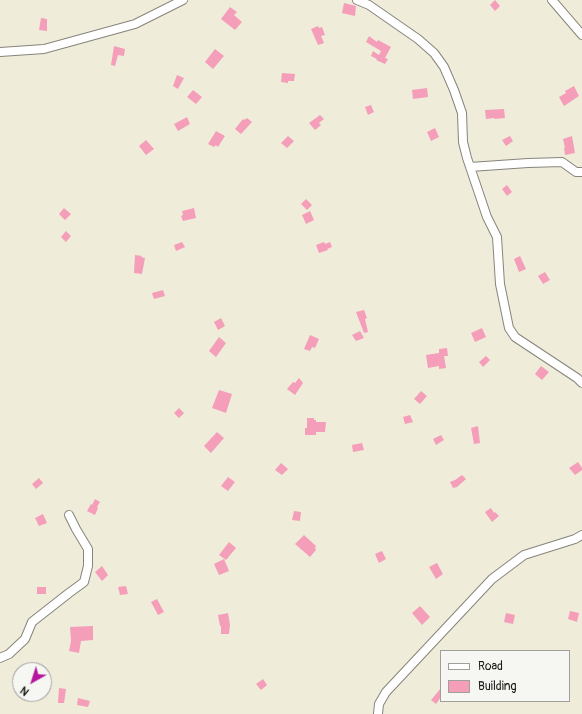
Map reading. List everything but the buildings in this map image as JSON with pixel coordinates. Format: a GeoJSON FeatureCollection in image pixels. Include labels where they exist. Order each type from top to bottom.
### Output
{"type":"FeatureCollection","features":[{"type":"Feature","properties":{"kind":"street"},"geometry":{"type":"LineString","coordinates":[[0,52],[44,49],[135,24],[183,0]]}},
{"type":"Feature","properties":{"kind":"street"},"geometry":{"type":"LineString","coordinates":[[357,0],[370,3],[418,39],[434,53],[444,68],[462,113],[463,142],[470,167],[487,217],[497,237],[500,284],[509,328],[515,338],[577,378],[582,383]]}},
{"type":"Feature","properties":{"kind":"street"},"geometry":{"type":"LineString","coordinates":[[552,0],[582,35]]}},
{"type":"Feature","properties":{"kind":"street"},"geometry":{"type":"LineString","coordinates":[[470,167],[562,162],[576,172],[582,172]]}},
{"type":"Feature","properties":{"kind":"street"},"geometry":{"type":"LineString","coordinates":[[0,658],[9,654],[25,639],[32,622],[84,582],[88,566],[88,549],[69,515]]}},
{"type":"Feature","properties":{"kind":"street"},"geometry":{"type":"LineString","coordinates":[[378,714],[379,704],[386,692],[492,579],[524,555],[582,536]]}}]}
